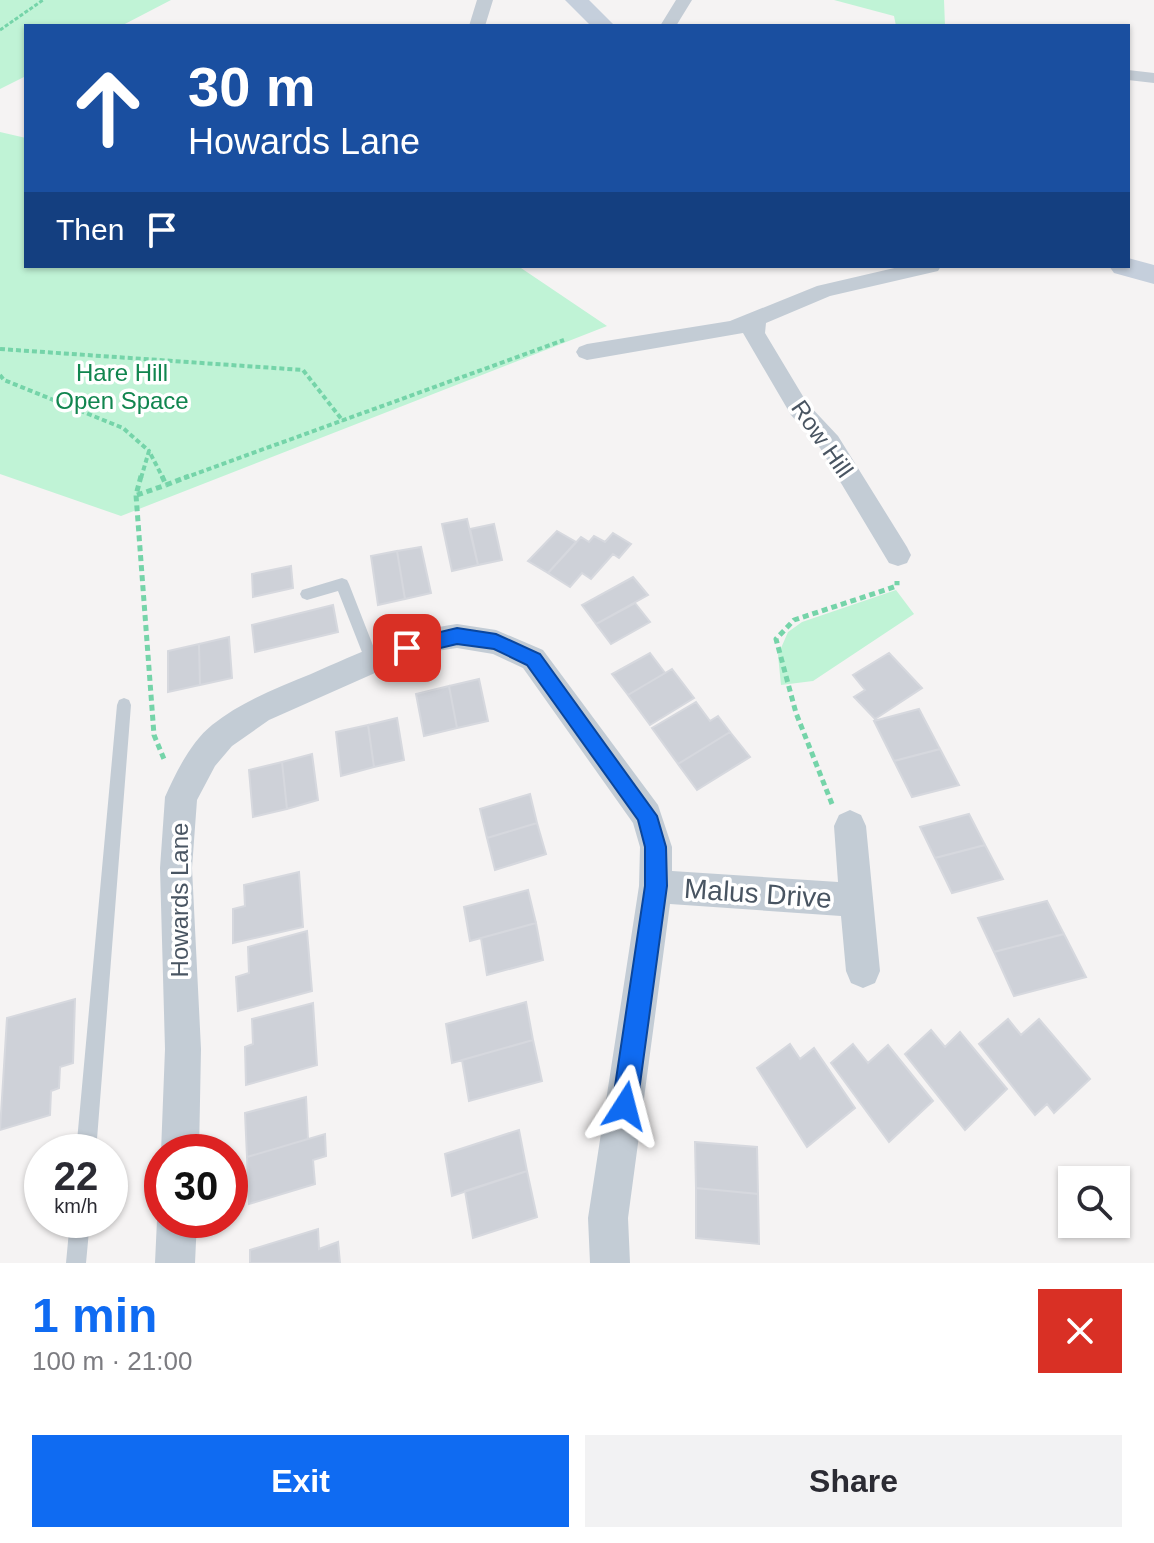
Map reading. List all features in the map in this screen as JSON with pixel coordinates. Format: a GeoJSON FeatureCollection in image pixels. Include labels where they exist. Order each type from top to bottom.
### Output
{"type":"FeatureCollection","features":[{"type":"Feature","properties":{"kind":"street"},"geometry":{"type":"LineString","coordinates":[[478,24],[485,0]]}},
{"type":"Feature","properties":{"kind":"street"},"geometry":{"type":"LineString","coordinates":[[576,0],[602,24]]}},
{"type":"Feature","properties":{"kind":"street"},"geometry":{"type":"LineString","coordinates":[[669,24],[684,0]]}},
{"type":"Feature","properties":{"kind":"street"},"geometry":{"type":"LineString","coordinates":[[1130,75],[1154,78]]}},
{"type":"Feature","properties":{"kind":"street"},"geometry":{"type":"LineString","coordinates":[[587,352],[693,336],[755,321],[824,291],[922,268]]}},
{"type":"Feature","properties":{"kind":"street"},"geometry":{"type":"LineString","coordinates":[[1130,268],[1154,275]]}},
{"type":"Feature","properties":{"kind":"street","name":"Row Hill"},"geometry":{"type":"LineString","coordinates":[[755,321],[754,333],[799,409],[829,442],[898,555]]}},
{"type":"Feature","properties":{"kind":"street","name":"Howards Lane"},"geometry":{"type":"LineString","coordinates":[[181,1134],[183,1049],[176,868],[181,797],[204,756],[221,736],[259,710],[429,640],[457,636],[496,642],[533,659],[647,816],[656,847],[656,886]]}},
{"type":"Feature","properties":{"kind":"street","name":"Malus Drive"},"geometry":{"type":"LineString","coordinates":[[850,826],[863,971]]}},
{"type":"Feature","properties":{"kind":"street","name":"Malus Drive"},"geometry":{"type":"LineString","coordinates":[[610,1263],[608,1218],[656,886],[856,900]]}},
{"type":"Feature","properties":{"kind":"street"},"geometry":{"type":"LineString","coordinates":[[175,1263],[176,1238]]}},
{"type":"Feature","properties":{"kind":"lane"},"geometry":{"type":"LineString","coordinates":[[307,594],[342,584],[372,661]]}},
{"type":"Feature","properties":{"kind":"lane"},"geometry":{"type":"LineString","coordinates":[[88,1134],[124,705]]}},
{"type":"Feature","properties":{"kind":"lane"},"geometry":{"type":"LineString","coordinates":[[76,1263],[78,1238]]}},
{"type":"Feature","properties":{"kind":"path"},"geometry":{"type":"LineString","coordinates":[[0,30],[43,0]]}},
{"type":"Feature","properties":{"kind":"path"},"geometry":{"type":"LineString","coordinates":[[136,495],[565,339]]}},
{"type":"Feature","properties":{"kind":"path"},"geometry":{"type":"LineString","coordinates":[[0,349],[303,370],[343,421]]}},
{"type":"Feature","properties":{"kind":"path"},"geometry":{"type":"LineString","coordinates":[[0,375],[4,380],[123,428],[149,451],[166,485]]}},
{"type":"Feature","properties":{"kind":"path"},"geometry":{"type":"LineString","coordinates":[[149,451],[136,495],[154,735],[181,797]]}},
{"type":"Feature","properties":{"kind":"path"},"geometry":{"type":"LineString","coordinates":[[850,826],[828,800],[796,713],[776,639],[794,620],[897,586],[898,555]]}},
{"type":"Feature","properties":{"kind":"green space"},"geometry":{"type":"Polygon","coordinates":[[[0,0],[171,0],[125,24],[24,24],[24,77],[0,89],[0,0]]]}},
{"type":"Feature","properties":{"kind":"green space"},"geometry":{"type":"Polygon","coordinates":[[[834,0],[944,0],[945,24],[896,24],[894,16],[834,0]]]}},
{"type":"Feature","properties":{"kind":"green space","name":"Hare Hill Open Space"},"geometry":{"type":"Polygon","coordinates":[[[0,132],[24,138],[24,268],[521,268],[607,326],[121,516],[0,474],[0,132]]]}},
{"type":"Feature","properties":{"kind":"green space"},"geometry":{"type":"Polygon","coordinates":[[[896,590],[914,614],[813,681],[781,685],[778,655],[788,632],[802,622],[896,590]]]}},
{"type":"Feature","properties":{"kind":"building"},"geometry":{"type":"Polygon","coordinates":[[[467,519],[478,565],[452,571],[442,524],[467,519]]]}},
{"type":"Feature","properties":{"kind":"building"},"geometry":{"type":"Polygon","coordinates":[[[494,524],[502,560],[478,565],[470,529],[494,524]]]}},
{"type":"Feature","properties":{"kind":"building"},"geometry":{"type":"Polygon","coordinates":[[[557,531],[576,542],[548,573],[528,561],[557,531]]]}},
{"type":"Feature","properties":{"kind":"building"},"geometry":{"type":"Polygon","coordinates":[[[613,533],[631,544],[619,558],[613,554],[591,579],[582,573],[570,587],[548,573],[581,537],[589,542],[594,536],[605,542],[613,533]]]}},
{"type":"Feature","properties":{"kind":"building"},"geometry":{"type":"Polygon","coordinates":[[[421,547],[431,593],[405,599],[397,551],[421,547]]]}},
{"type":"Feature","properties":{"kind":"building"},"geometry":{"type":"Polygon","coordinates":[[[397,551],[405,599],[378,605],[371,556],[397,551]]]}},
{"type":"Feature","properties":{"kind":"building"},"geometry":{"type":"Polygon","coordinates":[[[291,566],[293,588],[253,597],[252,574],[291,566]]]}},
{"type":"Feature","properties":{"kind":"building"},"geometry":{"type":"Polygon","coordinates":[[[633,577],[648,595],[596,624],[582,605],[633,577]]]}},
{"type":"Feature","properties":{"kind":"building"},"geometry":{"type":"Polygon","coordinates":[[[635,603],[650,622],[611,644],[596,624],[635,603]]]}},
{"type":"Feature","properties":{"kind":"building"},"geometry":{"type":"Polygon","coordinates":[[[333,605],[338,632],[255,652],[252,625],[333,605]]]}},
{"type":"Feature","properties":{"kind":"building"},"geometry":{"type":"Polygon","coordinates":[[[229,637],[232,678],[200,685],[199,644],[229,637]]]}},
{"type":"Feature","properties":{"kind":"building"},"geometry":{"type":"Polygon","coordinates":[[[199,644],[200,685],[168,692],[168,651],[199,644]]]}},
{"type":"Feature","properties":{"kind":"building"},"geometry":{"type":"Polygon","coordinates":[[[650,653],[665,673],[628,695],[612,674],[650,653]]]}},
{"type":"Feature","properties":{"kind":"building"},"geometry":{"type":"Polygon","coordinates":[[[889,653],[922,688],[875,719],[854,697],[865,690],[853,675],[889,653]]]}},
{"type":"Feature","properties":{"kind":"building"},"geometry":{"type":"Polygon","coordinates":[[[672,669],[694,698],[650,725],[628,695],[672,669]]]}},
{"type":"Feature","properties":{"kind":"building"},"geometry":{"type":"Polygon","coordinates":[[[479,679],[488,721],[457,728],[449,686],[479,679]]]}},
{"type":"Feature","properties":{"kind":"building"},"geometry":{"type":"Polygon","coordinates":[[[449,686],[457,728],[424,736],[416,694],[449,686]]]}},
{"type":"Feature","properties":{"kind":"building"},"geometry":{"type":"Polygon","coordinates":[[[696,702],[710,721],[718,716],[730,732],[678,764],[652,728],[696,702]]]}},
{"type":"Feature","properties":{"kind":"building"},"geometry":{"type":"Polygon","coordinates":[[[919,709],[940,749],[894,761],[874,721],[919,709]]]}},
{"type":"Feature","properties":{"kind":"building"},"geometry":{"type":"Polygon","coordinates":[[[397,718],[404,760],[374,767],[368,725],[397,718]]]}},
{"type":"Feature","properties":{"kind":"building"},"geometry":{"type":"Polygon","coordinates":[[[368,725],[374,767],[341,776],[336,732],[368,725]]]}},
{"type":"Feature","properties":{"kind":"building"},"geometry":{"type":"Polygon","coordinates":[[[730,732],[750,757],[697,790],[678,764],[730,732]]]}},
{"type":"Feature","properties":{"kind":"building"},"geometry":{"type":"Polygon","coordinates":[[[940,749],[959,785],[912,797],[894,761],[940,749]]]}},
{"type":"Feature","properties":{"kind":"building"},"geometry":{"type":"Polygon","coordinates":[[[312,754],[318,800],[287,809],[282,762],[312,754]]]}},
{"type":"Feature","properties":{"kind":"building"},"geometry":{"type":"Polygon","coordinates":[[[282,762],[287,809],[253,817],[249,770],[282,762]]]}},
{"type":"Feature","properties":{"kind":"building"},"geometry":{"type":"Polygon","coordinates":[[[530,794],[537,823],[487,838],[480,809],[530,794]]]}},
{"type":"Feature","properties":{"kind":"building"},"geometry":{"type":"Polygon","coordinates":[[[969,814],[985,845],[935,858],[920,827],[969,814]]]}},
{"type":"Feature","properties":{"kind":"building"},"geometry":{"type":"Polygon","coordinates":[[[537,823],[546,854],[495,870],[487,838],[537,823]]]}},
{"type":"Feature","properties":{"kind":"building"},"geometry":{"type":"Polygon","coordinates":[[[985,845],[1003,879],[952,893],[935,858],[985,845]]]}},
{"type":"Feature","properties":{"kind":"building"},"geometry":{"type":"Polygon","coordinates":[[[299,872],[303,927],[233,943],[233,909],[245,906],[244,885],[299,872]]]}},
{"type":"Feature","properties":{"kind":"building"},"geometry":{"type":"Polygon","coordinates":[[[528,890],[536,923],[470,941],[464,907],[528,890]]]}},
{"type":"Feature","properties":{"kind":"building"},"geometry":{"type":"Polygon","coordinates":[[[1047,901],[1064,934],[994,952],[978,918],[1047,901]]]}},
{"type":"Feature","properties":{"kind":"building"},"geometry":{"type":"Polygon","coordinates":[[[536,923],[543,960],[487,975],[481,938],[536,923]]]}},
{"type":"Feature","properties":{"kind":"building"},"geometry":{"type":"Polygon","coordinates":[[[307,931],[312,991],[238,1011],[236,977],[249,973],[248,947],[307,931]]]}},
{"type":"Feature","properties":{"kind":"building"},"geometry":{"type":"Polygon","coordinates":[[[1064,934],[1086,977],[1014,996],[994,952],[1064,934]]]}},
{"type":"Feature","properties":{"kind":"building"},"geometry":{"type":"Polygon","coordinates":[[[75,999],[73,1063],[60,1067],[59,1088],[51,1091],[50,1115],[0,1130],[7,1018],[75,999]]]}},
{"type":"Feature","properties":{"kind":"building"},"geometry":{"type":"Polygon","coordinates":[[[526,1002],[533,1040],[452,1063],[446,1024],[526,1002]]]}},
{"type":"Feature","properties":{"kind":"building"},"geometry":{"type":"Polygon","coordinates":[[[313,1003],[317,1065],[246,1085],[245,1047],[253,1044],[252,1019],[313,1003]]]}},
{"type":"Feature","properties":{"kind":"building"},"geometry":{"type":"Polygon","coordinates":[[[1008,1019],[1021,1035],[1039,1019],[1090,1079],[1054,1113],[1047,1104],[1035,1115],[979,1044],[1008,1019]]]}},
{"type":"Feature","properties":{"kind":"building"},"geometry":{"type":"Polygon","coordinates":[[[931,1030],[945,1047],[960,1032],[1007,1089],[965,1130],[905,1054],[931,1030]]]}},
{"type":"Feature","properties":{"kind":"building"},"geometry":{"type":"Polygon","coordinates":[[[533,1040],[542,1081],[469,1101],[462,1060],[533,1040]]]}},
{"type":"Feature","properties":{"kind":"building"},"geometry":{"type":"Polygon","coordinates":[[[790,1044],[800,1059],[814,1048],[855,1108],[807,1147],[757,1068],[790,1044]]]}},
{"type":"Feature","properties":{"kind":"building"},"geometry":{"type":"Polygon","coordinates":[[[853,1044],[868,1063],[888,1045],[933,1101],[889,1142],[831,1063],[853,1044]]]}},
{"type":"Feature","properties":{"kind":"building"},"geometry":{"type":"Polygon","coordinates":[[[306,1097],[308,1139],[248,1157],[245,1113],[306,1097]]]}},
{"type":"Feature","properties":{"kind":"building"},"geometry":{"type":"Polygon","coordinates":[[[519,1130],[527,1171],[452,1196],[445,1154],[519,1130]]]}},
{"type":"Feature","properties":{"kind":"building"},"geometry":{"type":"Polygon","coordinates":[[[325,1134],[326,1156],[313,1160],[315,1184],[249,1204],[248,1157],[325,1134]]]}},
{"type":"Feature","properties":{"kind":"building"},"geometry":{"type":"Polygon","coordinates":[[[695,1142],[757,1147],[758,1194],[696,1188],[695,1142]]]}},
{"type":"Feature","properties":{"kind":"building"},"geometry":{"type":"Polygon","coordinates":[[[527,1171],[537,1217],[473,1238],[465,1191],[527,1171]]]}},
{"type":"Feature","properties":{"kind":"building"},"geometry":{"type":"Polygon","coordinates":[[[696,1188],[758,1194],[759,1244],[696,1238],[696,1188]]]}},
{"type":"Feature","properties":{"kind":"building"},"geometry":{"type":"Polygon","coordinates":[[[318,1229],[319,1249],[338,1242],[340,1263],[250,1263],[250,1250],[318,1229]]]}},
{"type":"Feature","properties":{"kind":"route"},"geometry":{"type":"LineString","coordinates":[[407,648],[429,640],[457,636],[496,642],[533,659],[647,816],[656,847],[656,886],[625,1106]]}}]}
